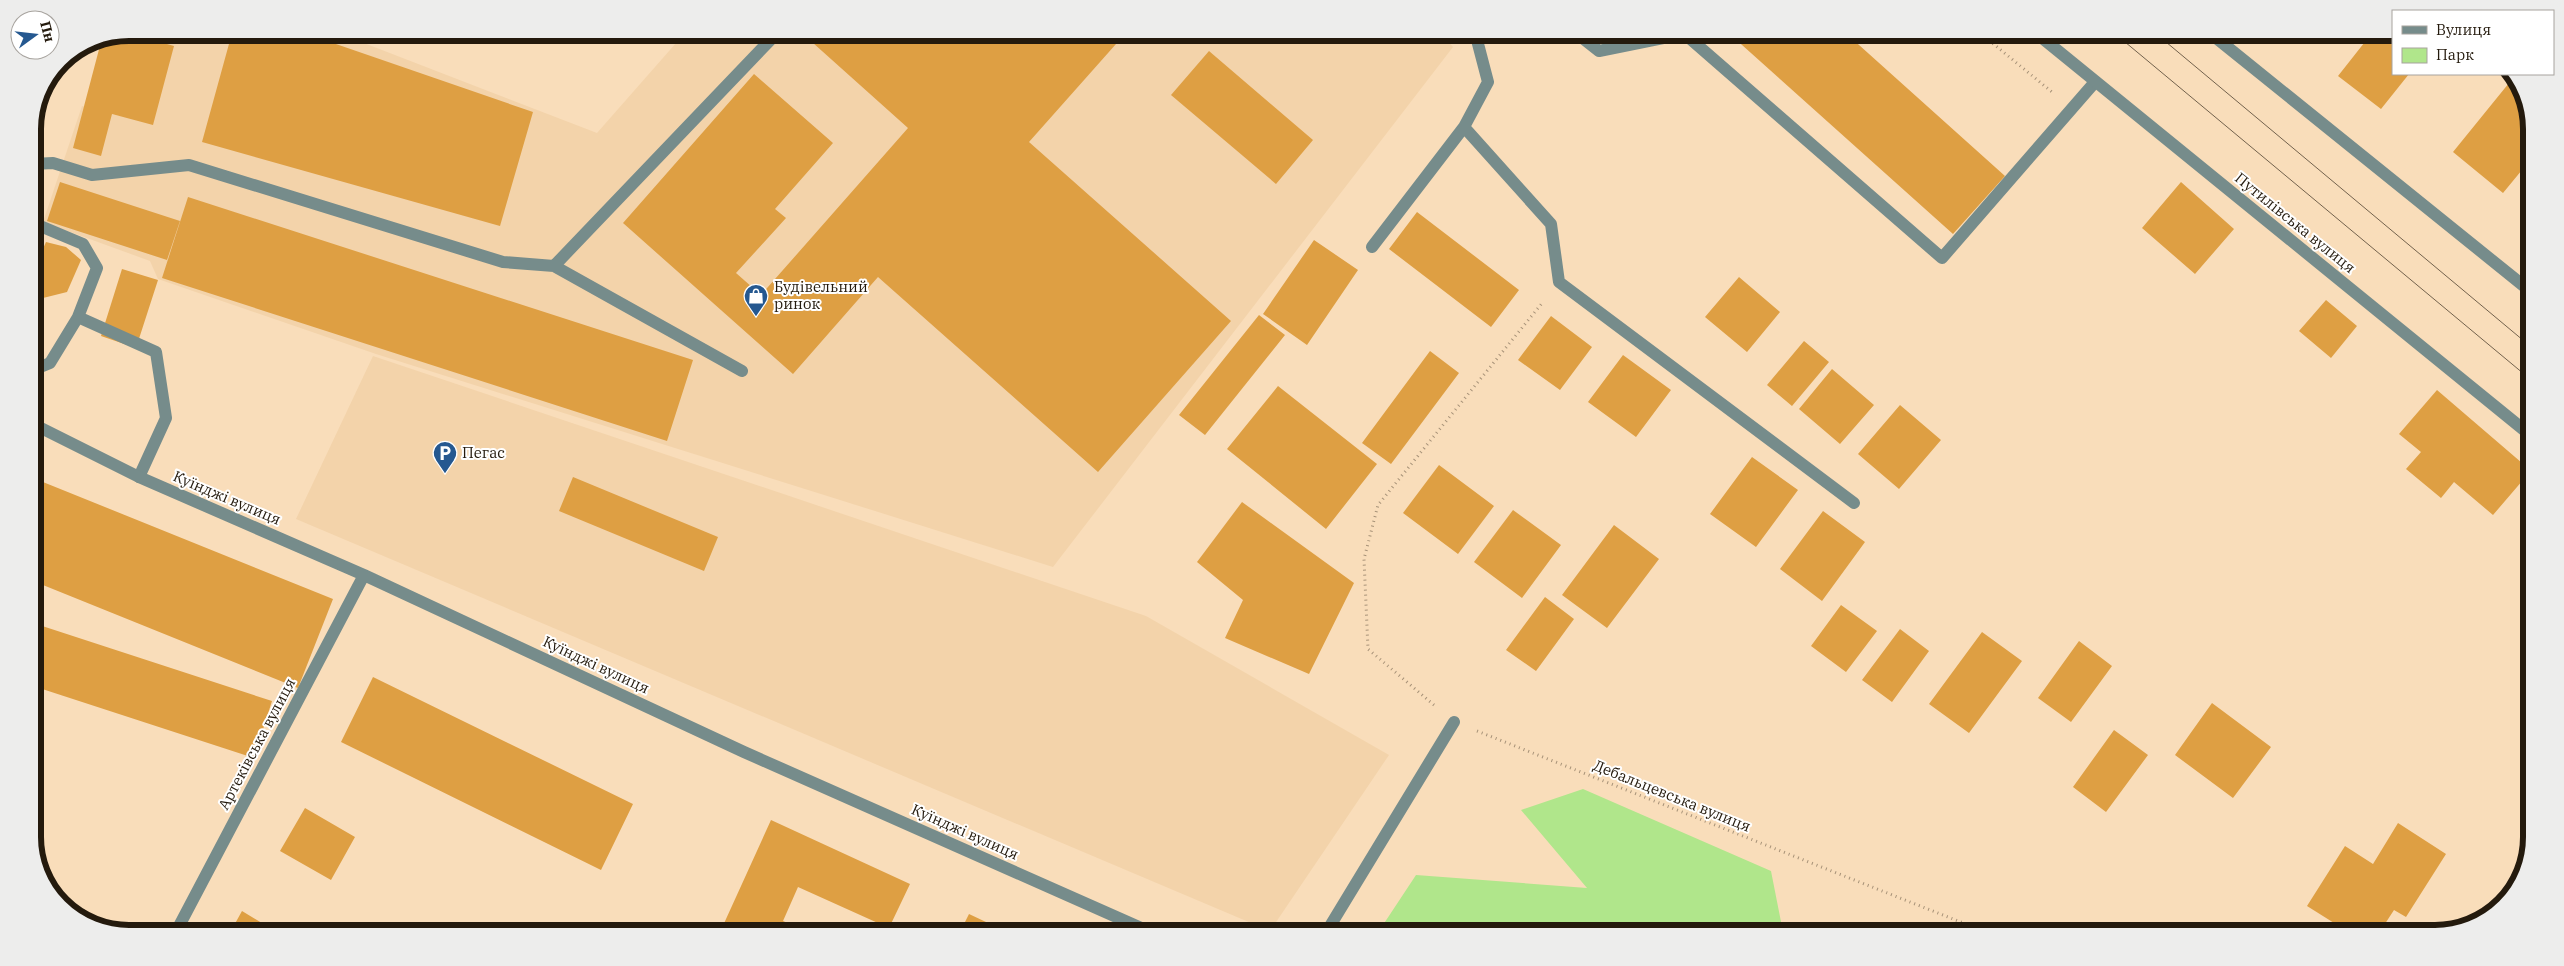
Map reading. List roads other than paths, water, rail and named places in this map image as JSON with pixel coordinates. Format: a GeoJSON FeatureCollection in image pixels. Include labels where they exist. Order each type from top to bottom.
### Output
{"type":"FeatureCollection","features":[{"type":"Feature","properties":{"kind":"street"},"geometry":{"type":"LineString","coordinates":[[554,266],[769,41]]}},
{"type":"Feature","properties":{"kind":"street"},"geometry":{"type":"LineString","coordinates":[[1372,246],[1464,127],[1488,82],[1477,41]]}},
{"type":"Feature","properties":{"kind":"street"},"geometry":{"type":"LineString","coordinates":[[1586,41],[1599,52],[1650,41]]}},
{"type":"Feature","properties":{"kind":"street"},"geometry":{"type":"LineString","coordinates":[[1693,41],[1942,258],[2096,82]]}},
{"type":"Feature","properties":{"kind":"street","name":"Путилівська вулиця"},"geometry":{"type":"LineString","coordinates":[[2046,41],[2523,429]]}},
{"type":"Feature","properties":{"kind":"street"},"geometry":{"type":"LineString","coordinates":[[2219,41],[2523,285]]}},
{"type":"Feature","properties":{"kind":"street"},"geometry":{"type":"LineString","coordinates":[[1464,127],[1551,224],[1559,282],[1854,503]]}},
{"type":"Feature","properties":{"kind":"street"},"geometry":{"type":"LineString","coordinates":[[41,164],[53,163],[92,175],[189,165],[503,262],[554,266],[742,371]]}},
{"type":"Feature","properties":{"kind":"street"},"geometry":{"type":"LineString","coordinates":[[41,226],[83,244],[97,268],[78,316],[50,362],[41,366]]}},
{"type":"Feature","properties":{"kind":"street"},"geometry":{"type":"LineString","coordinates":[[78,316],[156,352],[166,418],[139,477]]}},
{"type":"Feature","properties":{"kind":"street","name":"Куїнджі вулиця"},"geometry":{"type":"LineString","coordinates":[[41,428],[139,477],[364,575],[744,752],[1134,925]]}},
{"type":"Feature","properties":{"kind":"street","name":"Артеківська вулиця"},"geometry":{"type":"LineString","coordinates":[[180,925],[364,575]]}},
{"type":"Feature","properties":{"kind":"street"},"geometry":{"type":"LineString","coordinates":[[1331,925],[1454,722]]}},
{"type":"Feature","properties":{"kind":"tram line"},"geometry":{"type":"LineString","coordinates":[[2124,41],[2523,373]]}},
{"type":"Feature","properties":{"kind":"tram line"},"geometry":{"type":"LineString","coordinates":[[2165,41],[2523,340]]}},
{"type":"Feature","properties":{"kind":"place","name":"Будівельний ринок"},"geometry":{"type":"Point","coordinates":[756,317]}},
{"type":"Feature","properties":{"kind":"place","name":"Пегас"},"geometry":{"type":"Point","coordinates":[445,474]}}]}
